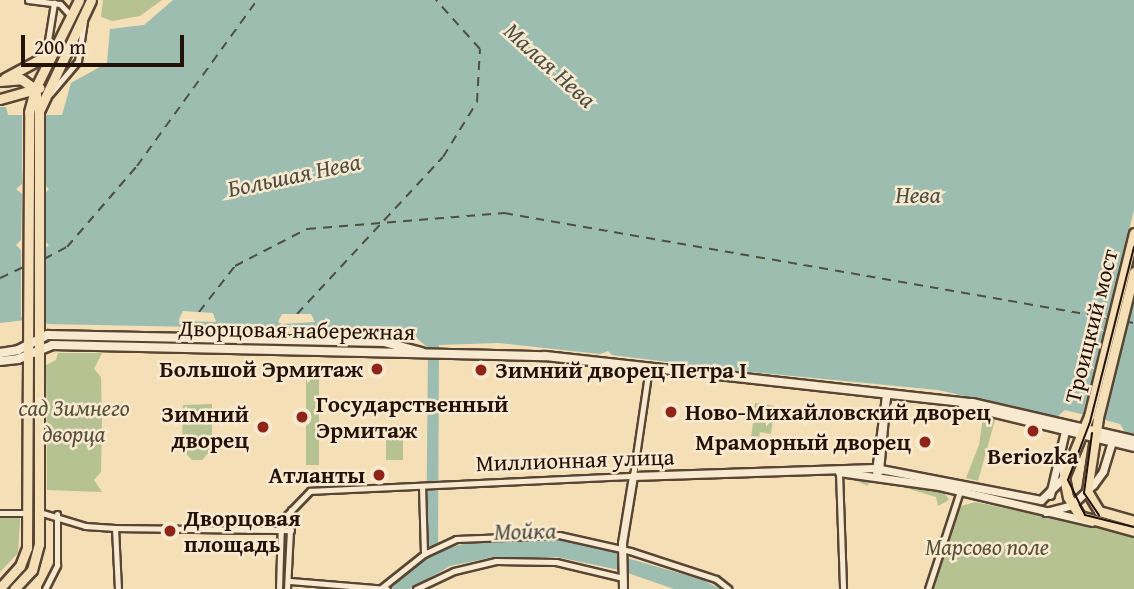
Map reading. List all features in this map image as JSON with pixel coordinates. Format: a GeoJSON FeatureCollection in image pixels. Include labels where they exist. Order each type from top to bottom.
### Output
{"type":"FeatureCollection","features":[{"type":"Feature","properties":{"kind":"main road"},"geometry":{"type":"LineString","coordinates":[[3,583],[26,552],[26,346],[32,319],[35,89],[79,0]]}},
{"type":"Feature","properties":{"kind":"main road"},"geometry":{"type":"LineString","coordinates":[[36,111],[52,87],[91,0]]}},
{"type":"Feature","properties":{"kind":"main road"},"geometry":{"type":"LineString","coordinates":[[0,81],[51,52]]}},
{"type":"Feature","properties":{"kind":"main road"},"geometry":{"type":"LineString","coordinates":[[0,81],[21,79],[35,89]]}},
{"type":"Feature","properties":{"kind":"main road"},"geometry":{"type":"LineString","coordinates":[[0,99],[52,87]]}},
{"type":"Feature","properties":{"kind":"main road"},"geometry":{"type":"LineString","coordinates":[[11,96],[36,111]]}},
{"type":"Feature","properties":{"kind":"main road","name":"Троицкий мост"},"geometry":{"type":"LineString","coordinates":[[1087,491],[1095,434],[1093,417],[1134,233]]}},
{"type":"Feature","properties":{"kind":"main road","name":"Троицкий мост"},"geometry":{"type":"LineString","coordinates":[[1064,477],[1093,417],[1134,272]]}},
{"type":"Feature","properties":{"kind":"main road"},"geometry":{"type":"LineString","coordinates":[[14,589],[35,563],[39,512],[37,339],[32,319]]}},
{"type":"Feature","properties":{"kind":"main road","name":"Дворцовая набережная"},"geometry":{"type":"LineString","coordinates":[[37,339],[47,335],[384,342],[426,354]]}},
{"type":"Feature","properties":{"kind":"main road"},"geometry":{"type":"LineString","coordinates":[[0,353],[26,346],[37,339]]}},
{"type":"Feature","properties":{"kind":"main road","name":"Дворцовая набережная"},"geometry":{"type":"LineString","coordinates":[[0,361],[26,357],[52,345],[438,355],[545,355],[963,405],[1084,432],[1134,440]]}},
{"type":"Feature","properties":{"kind":"main road","name":"Дворцовая набережная"},"geometry":{"type":"LineString","coordinates":[[963,405],[1065,431],[1084,432]]}},
{"type":"Feature","properties":{"kind":"main road","name":"Дворцовая набережная"},"geometry":{"type":"LineString","coordinates":[[1095,434],[1112,442],[1134,447]]}},
{"type":"Feature","properties":{"kind":"main road"},"geometry":{"type":"LineString","coordinates":[[1064,477],[1072,505],[1092,522]]}},
{"type":"Feature","properties":{"kind":"main road"},"geometry":{"type":"LineString","coordinates":[[1087,491],[1092,505],[1107,515],[1134,521]]}},
{"type":"Feature","properties":{"kind":"main road","name":"Миллионная улица"},"geometry":{"type":"LineString","coordinates":[[1092,522],[1134,531]]}},
{"type":"Feature","properties":{"kind":"street"},"geometry":{"type":"LineString","coordinates":[[28,0],[67,7],[72,16]]}},
{"type":"Feature","properties":{"kind":"street"},"geometry":{"type":"LineString","coordinates":[[51,52],[54,3]]}},
{"type":"Feature","properties":{"kind":"street"},"geometry":{"type":"LineString","coordinates":[[52,87],[81,55],[84,15]]}},
{"type":"Feature","properties":{"kind":"street"},"geometry":{"type":"LineString","coordinates":[[623,589],[624,553],[633,476],[649,368]]}},
{"type":"Feature","properties":{"kind":"street"},"geometry":{"type":"LineString","coordinates":[[878,471],[886,396]]}},
{"type":"Feature","properties":{"kind":"street"},"geometry":{"type":"LineString","coordinates":[[1050,496],[1065,431]]}},
{"type":"Feature","properties":{"kind":"street"},"geometry":{"type":"LineString","coordinates":[[1042,512],[1072,505],[1087,491],[1103,471],[1112,442]]}},
{"type":"Feature","properties":{"kind":"street"},"geometry":{"type":"LineString","coordinates":[[1050,496],[1064,477],[1059,457]]}},
{"type":"Feature","properties":{"kind":"street","name":"Миллионная улица"},"geometry":{"type":"LineString","coordinates":[[424,486],[633,476],[878,471],[961,488],[1041,500],[1050,496]]}},
{"type":"Feature","properties":{"kind":"street"},"geometry":{"type":"LineString","coordinates":[[839,472],[843,589]]}},
{"type":"Feature","properties":{"kind":"street"},"geometry":{"type":"LineString","coordinates":[[279,589],[281,521],[310,491],[424,486],[425,553]]}},
{"type":"Feature","properties":{"kind":"street"},"geometry":{"type":"LineString","coordinates":[[928,589],[949,516],[961,488]]}},
{"type":"Feature","properties":{"kind":"street","name":"Миллионная улица"},"geometry":{"type":"LineString","coordinates":[[961,488],[1042,512],[1092,522]]}},
{"type":"Feature","properties":{"kind":"street"},"geometry":{"type":"LineString","coordinates":[[287,589],[290,581],[291,510]]}},
{"type":"Feature","properties":{"kind":"street"},"geometry":{"type":"LineString","coordinates":[[39,512],[57,514],[85,526],[291,530]]}},
{"type":"Feature","properties":{"kind":"street"},"geometry":{"type":"LineString","coordinates":[[0,513],[27,513]]}},
{"type":"Feature","properties":{"kind":"street"},"geometry":{"type":"LineString","coordinates":[[45,589],[58,558],[57,514]]}},
{"type":"Feature","properties":{"kind":"street"},"geometry":{"type":"LineString","coordinates":[[116,528],[118,589]]}},
{"type":"Feature","properties":{"kind":"street"},"geometry":{"type":"LineString","coordinates":[[290,581],[383,588],[425,553],[439,546],[475,536],[559,535],[716,579],[729,589]]}},
{"type":"Feature","properties":{"kind":"street"},"geometry":{"type":"LineString","coordinates":[[416,589],[454,570],[496,561],[556,562],[624,575]]}},
{"type":"Feature","properties":{"kind":"green space"},"geometry":{"type":"Polygon","coordinates":[[[103,0],[162,0],[140,16],[112,21],[101,17],[103,0]]]}},
{"type":"Feature","properties":{"kind":"green space","name":"сад Зимнего дворца"},"geometry":{"type":"Polygon","coordinates":[[[58,353],[102,353],[94,369],[101,377],[102,419],[101,472],[94,480],[102,492],[47,490],[46,365],[56,360],[58,353]]]}},
{"type":"Feature","properties":{"kind":"green space"},"geometry":{"type":"Polygon","coordinates":[[[306,372],[319,372],[319,465],[306,465],[306,372]]]}},
{"type":"Feature","properties":{"kind":"green space"},"geometry":{"type":"Polygon","coordinates":[[[755,403],[775,406],[771,434],[760,432],[759,438],[751,437],[753,423],[760,421],[753,416],[755,403]]]}},
{"type":"Feature","properties":{"kind":"green space"},"geometry":{"type":"Polygon","coordinates":[[[212,404],[212,449],[202,460],[192,460],[182,449],[183,405],[212,404]]]}},
{"type":"Feature","properties":{"kind":"green space"},"geometry":{"type":"Polygon","coordinates":[[[983,417],[995,420],[978,481],[966,478],[979,445],[983,417]]]}},
{"type":"Feature","properties":{"kind":"green space"},"geometry":{"type":"Polygon","coordinates":[[[386,431],[403,431],[403,460],[386,460],[386,431]]]}},
{"type":"Feature","properties":{"kind":"green space"},"geometry":{"type":"Polygon","coordinates":[[[852,479],[885,479],[944,492],[949,500],[938,506],[936,497],[879,480],[869,481],[868,486],[852,479]]]}},
{"type":"Feature","properties":{"kind":"green space","name":"Марсово поле"},"geometry":{"type":"Polygon","coordinates":[[[975,502],[1134,535],[1134,589],[932,589],[953,515],[961,506],[975,502]]]}},
{"type":"Feature","properties":{"kind":"green space"},"geometry":{"type":"Polygon","coordinates":[[[0,518],[20,518],[20,523],[18,553],[0,572],[0,518]]]}},
{"type":"Feature","properties":{"kind":"water","name":"Нева"},"geometry":{"type":"Polygon","coordinates":[[[173,0],[1134,0],[1134,434],[1125,432],[1120,424],[1065,410],[1057,417],[938,390],[721,369],[715,363],[708,367],[612,355],[608,351],[600,354],[498,343],[439,345],[438,551],[474,541],[565,538],[617,551],[620,556],[703,580],[720,589],[674,589],[619,570],[557,557],[494,557],[450,566],[410,589],[389,589],[401,574],[426,558],[428,348],[410,332],[294,325],[289,329],[47,324],[43,318],[0,323],[0,107],[6,107],[8,115],[62,115],[71,83],[107,63],[110,29],[144,25],[173,0]]]}},
{"type":"Feature","properties":{"kind":"pier"},"geometry":{"type":"Polygon","coordinates":[[[22,112],[46,113],[44,184],[49,189],[44,194],[43,240],[49,245],[43,250],[43,318],[21,317],[21,250],[16,245],[21,240],[22,194],[16,189],[22,184],[22,112]]]}},
{"type":"Feature","properties":{"kind":"pier"},"geometry":{"type":"Polygon","coordinates":[[[1134,210],[1134,292],[1102,419],[1083,414],[1134,210]]]}},
{"type":"Feature","properties":{"kind":"pier"},"geometry":{"type":"Polygon","coordinates":[[[183,311],[213,313],[216,322],[183,321],[179,319],[183,311]]]}},
{"type":"Feature","properties":{"kind":"pier"},"geometry":{"type":"Polygon","coordinates":[[[282,314],[311,314],[315,322],[282,324],[278,322],[282,314]]]}},
{"type":"Feature","properties":{"kind":"ferry route"},"geometry":{"type":"LineString","coordinates":[[44,259],[67,247],[137,166],[257,0]]}},
{"type":"Feature","properties":{"kind":"ferry route"},"geometry":{"type":"LineString","coordinates":[[297,314],[443,157],[477,102],[480,49],[436,0]]}},
{"type":"Feature","properties":{"kind":"ferry route"},"geometry":{"type":"LineString","coordinates":[[199,312],[235,266],[307,229],[504,213],[1108,318]]}},
{"type":"Feature","properties":{"kind":"ferry route"},"geometry":{"type":"LineString","coordinates":[[0,278],[26,266]]}},
{"type":"Feature","properties":{"kind":"ferry route"},"geometry":{"type":"LineString","coordinates":[[1124,321],[1134,323]]}},
{"type":"Feature","properties":{"kind":"tram line"},"geometry":{"type":"LineString","coordinates":[[1134,247],[1090,422],[1068,480],[1085,515],[1134,527]]}},
{"type":"Feature","properties":{"kind":"tram line"},"geometry":{"type":"LineString","coordinates":[[1092,433],[1084,493],[1099,515]]}},
{"type":"Feature","properties":{"kind":"place","name":"Большой Эрмитаж"},"geometry":{"type":"Point","coordinates":[377,369]}},
{"type":"Feature","properties":{"kind":"place","name":"Зимний дворец Петра I"},"geometry":{"type":"Point","coordinates":[481,370]}},
{"type":"Feature","properties":{"kind":"place","name":"Ново-Михайловский дворец"},"geometry":{"type":"Point","coordinates":[671,412]}},
{"type":"Feature","properties":{"kind":"place","name":"Государственный Эрмитаж"},"geometry":{"type":"Point","coordinates":[302,417]}},
{"type":"Feature","properties":{"kind":"place","name":"Зимний дворец"},"geometry":{"type":"Point","coordinates":[263,427]}},
{"type":"Feature","properties":{"kind":"place","name":"Beriozka"},"geometry":{"type":"Point","coordinates":[1033,431]}},
{"type":"Feature","properties":{"kind":"place","name":"Мраморный дворец"},"geometry":{"type":"Point","coordinates":[925,442]}},
{"type":"Feature","properties":{"kind":"place","name":"Атланты"},"geometry":{"type":"Point","coordinates":[379,475]}},
{"type":"Feature","properties":{"kind":"place","name":"Дворцовая площадь"},"geometry":{"type":"Point","coordinates":[170,531]}},
{"type":"Feature","properties":{"kind":"water label","name":"Малая Нева"},"geometry":{"type":"Point","coordinates":[550,65]}},
{"type":"Feature","properties":{"kind":"water label","name":"Большая Нева"},"geometry":{"type":"Point","coordinates":[294,175]}},
{"type":"Feature","properties":{"kind":"water label","name":"Мойка"},"geometry":{"type":"Point","coordinates":[525,531]}}]}
